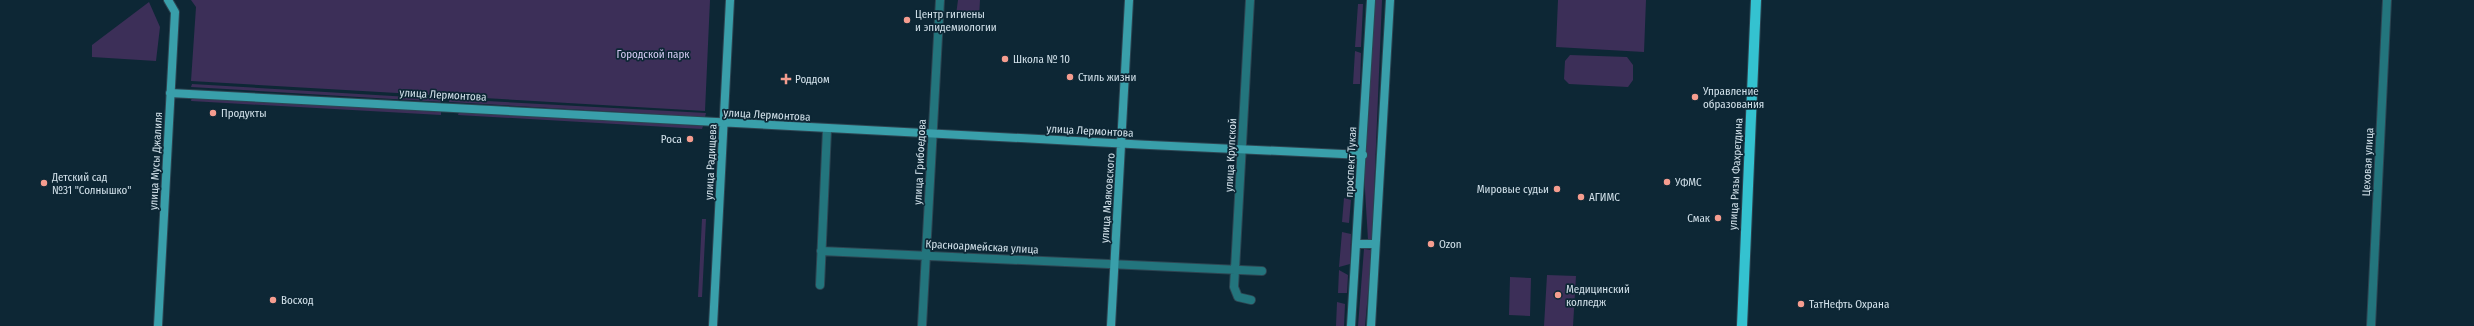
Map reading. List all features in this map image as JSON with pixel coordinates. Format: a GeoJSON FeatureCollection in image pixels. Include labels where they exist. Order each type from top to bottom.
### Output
{"type":"FeatureCollection","features":[{"type":"Feature","properties":{"kind":"main road","name":"улица Ризы Фахретдина"},"geometry":{"type":"LineString","coordinates":[[1742,326],[1756,0]]}},
{"type":"Feature","properties":{"kind":"street","name":"улица Мусы Джалиля"},"geometry":{"type":"LineString","coordinates":[[158,326],[175,12],[168,0]]}},
{"type":"Feature","properties":{"kind":"street","name":"улица Радищева"},"geometry":{"type":"LineString","coordinates":[[713,326],[730,0]]}},
{"type":"Feature","properties":{"kind":"street","name":"улица Грибоедова"},"geometry":{"type":"LineString","coordinates":[[922,326],[940,0]]}},
{"type":"Feature","properties":{"kind":"street","name":"улица Маяковского"},"geometry":{"type":"LineString","coordinates":[[1111,326],[1129,0]]}},
{"type":"Feature","properties":{"kind":"street","name":"улица Крупской"},"geometry":{"type":"LineString","coordinates":[[1250,0],[1234,270],[1235,292],[1238,297],[1251,300]]}},
{"type":"Feature","properties":{"kind":"street","name":"проспект Тукая"},"geometry":{"type":"LineString","coordinates":[[1352,326],[1371,0]]}},
{"type":"Feature","properties":{"kind":"street"},"geometry":{"type":"LineString","coordinates":[[1371,326],[1390,0]]}},
{"type":"Feature","properties":{"kind":"street","name":"Цеховая улица"},"geometry":{"type":"LineString","coordinates":[[2371,326],[2387,0]]}},
{"type":"Feature","properties":{"kind":"street","name":"улица Лермонтова"},"geometry":{"type":"LineString","coordinates":[[170,93],[450,106],[827,130],[932,133],[1362,156]]}},
{"type":"Feature","properties":{"kind":"street"},"geometry":{"type":"LineString","coordinates":[[820,285],[827,130]]}},
{"type":"Feature","properties":{"kind":"street"},"geometry":{"type":"LineString","coordinates":[[1357,244],[1375,244]]}},
{"type":"Feature","properties":{"kind":"street","name":"Красноармейская улица"},"geometry":{"type":"LineString","coordinates":[[822,251],[1262,271]]}},
{"type":"Feature","properties":{"kind":"green space","name":"Городской парк"},"geometry":{"type":"Polygon","coordinates":[[[191,0],[710,0],[705,111],[191,81],[196,7],[191,0]]]}},
{"type":"Feature","properties":{"kind":"green space"},"geometry":{"type":"Polygon","coordinates":[[[958,0],[980,0],[979,17],[956,15],[958,0]]]}},
{"type":"Feature","properties":{"kind":"green space"},"geometry":{"type":"Polygon","coordinates":[[[1374,0],[1382,0],[1372,241],[1368,240],[1364,173],[1374,0]]]}},
{"type":"Feature","properties":{"kind":"green space"},"geometry":{"type":"Polygon","coordinates":[[[1558,0],[1646,0],[1644,52],[1556,47],[1558,0]]]}},
{"type":"Feature","properties":{"kind":"green space"},"geometry":{"type":"Polygon","coordinates":[[[149,2],[160,27],[156,61],[92,57],[92,45],[149,2]]]}},
{"type":"Feature","properties":{"kind":"green space"},"geometry":{"type":"Polygon","coordinates":[[[1358,4],[1363,4],[1361,47],[1355,47],[1358,4]]]}},
{"type":"Feature","properties":{"kind":"green space"},"geometry":{"type":"Polygon","coordinates":[[[1355,51],[1361,53],[1360,84],[1353,84],[1355,51]]]}},
{"type":"Feature","properties":{"kind":"green space"},"geometry":{"type":"Polygon","coordinates":[[[1570,55],[1627,57],[1633,65],[1633,80],[1628,87],[1569,84],[1564,79],[1565,61],[1570,55]]]}},
{"type":"Feature","properties":{"kind":"green space"},"geometry":{"type":"Polygon","coordinates":[[[192,84],[443,99],[443,102],[191,87],[192,84]]]}},
{"type":"Feature","properties":{"kind":"green space"},"geometry":{"type":"Polygon","coordinates":[[[192,97],[441,112],[441,115],[191,101],[192,97]]]}},
{"type":"Feature","properties":{"kind":"green space"},"geometry":{"type":"Polygon","coordinates":[[[449,99],[706,113],[705,117],[449,102],[449,99]]]}},
{"type":"Feature","properties":{"kind":"green space"},"geometry":{"type":"Polygon","coordinates":[[[459,112],[703,126],[702,129],[458,115],[459,112]]]}},
{"type":"Feature","properties":{"kind":"green space"},"geometry":{"type":"Polygon","coordinates":[[[1344,198],[1351,200],[1349,223],[1342,222],[1344,198]]]}},
{"type":"Feature","properties":{"kind":"green space"},"geometry":{"type":"Polygon","coordinates":[[[702,219],[706,219],[702,297],[698,297],[702,219]]]}},
{"type":"Feature","properties":{"kind":"green space"},"geometry":{"type":"Polygon","coordinates":[[[1342,232],[1351,234],[1350,264],[1339,267],[1342,232]]]}},
{"type":"Feature","properties":{"kind":"green space"},"geometry":{"type":"Polygon","coordinates":[[[1364,249],[1372,250],[1365,326],[1358,326],[1364,249]]]}},
{"type":"Feature","properties":{"kind":"green space"},"geometry":{"type":"Polygon","coordinates":[[[1339,270],[1348,275],[1347,293],[1338,293],[1339,270]]]}},
{"type":"Feature","properties":{"kind":"green space"},"geometry":{"type":"Polygon","coordinates":[[[1547,275],[1576,276],[1573,326],[1544,326],[1547,275]]]}},
{"type":"Feature","properties":{"kind":"green space"},"geometry":{"type":"Polygon","coordinates":[[[1510,277],[1531,278],[1530,316],[1509,315],[1510,277]]]}},
{"type":"Feature","properties":{"kind":"green space"},"geometry":{"type":"Polygon","coordinates":[[[1337,302],[1345,304],[1344,326],[1336,326],[1337,302]]]}},
{"type":"Feature","properties":{"kind":"place","name":"Центр гигиены и эпидемиологии"},"geometry":{"type":"Point","coordinates":[907,20]}},
{"type":"Feature","properties":{"kind":"place","name":"Школа № 10"},"geometry":{"type":"Point","coordinates":[1005,59]}},
{"type":"Feature","properties":{"kind":"place","name":"Стиль жизни"},"geometry":{"type":"Point","coordinates":[1070,77]}},
{"type":"Feature","properties":{"kind":"place","name":"Роддом"},"geometry":{"type":"Point","coordinates":[786,79]}},
{"type":"Feature","properties":{"kind":"place","name":"Управление образования"},"geometry":{"type":"Point","coordinates":[1695,97]}},
{"type":"Feature","properties":{"kind":"place","name":"Продукты"},"geometry":{"type":"Point","coordinates":[213,113]}},
{"type":"Feature","properties":{"kind":"place","name":"Роса"},"geometry":{"type":"Point","coordinates":[690,139]}},
{"type":"Feature","properties":{"kind":"place","name":"УФМС"},"geometry":{"type":"Point","coordinates":[1667,182]}},
{"type":"Feature","properties":{"kind":"place","name":"Детский сад №31 \"Солнышко\""},"geometry":{"type":"Point","coordinates":[44,183]}},
{"type":"Feature","properties":{"kind":"place","name":"Мировые судьи"},"geometry":{"type":"Point","coordinates":[1557,189]}},
{"type":"Feature","properties":{"kind":"place","name":"АГИМС"},"geometry":{"type":"Point","coordinates":[1581,197]}},
{"type":"Feature","properties":{"kind":"place","name":"Смак"},"geometry":{"type":"Point","coordinates":[1718,218]}},
{"type":"Feature","properties":{"kind":"place","name":"Ozon"},"geometry":{"type":"Point","coordinates":[1431,244]}},
{"type":"Feature","properties":{"kind":"place","name":"Медицинский колледж"},"geometry":{"type":"Point","coordinates":[1558,295]}},
{"type":"Feature","properties":{"kind":"place","name":"Восход"},"geometry":{"type":"Point","coordinates":[273,300]}},
{"type":"Feature","properties":{"kind":"place","name":"ТатНефть Охрана"},"geometry":{"type":"Point","coordinates":[1801,304]}}]}
